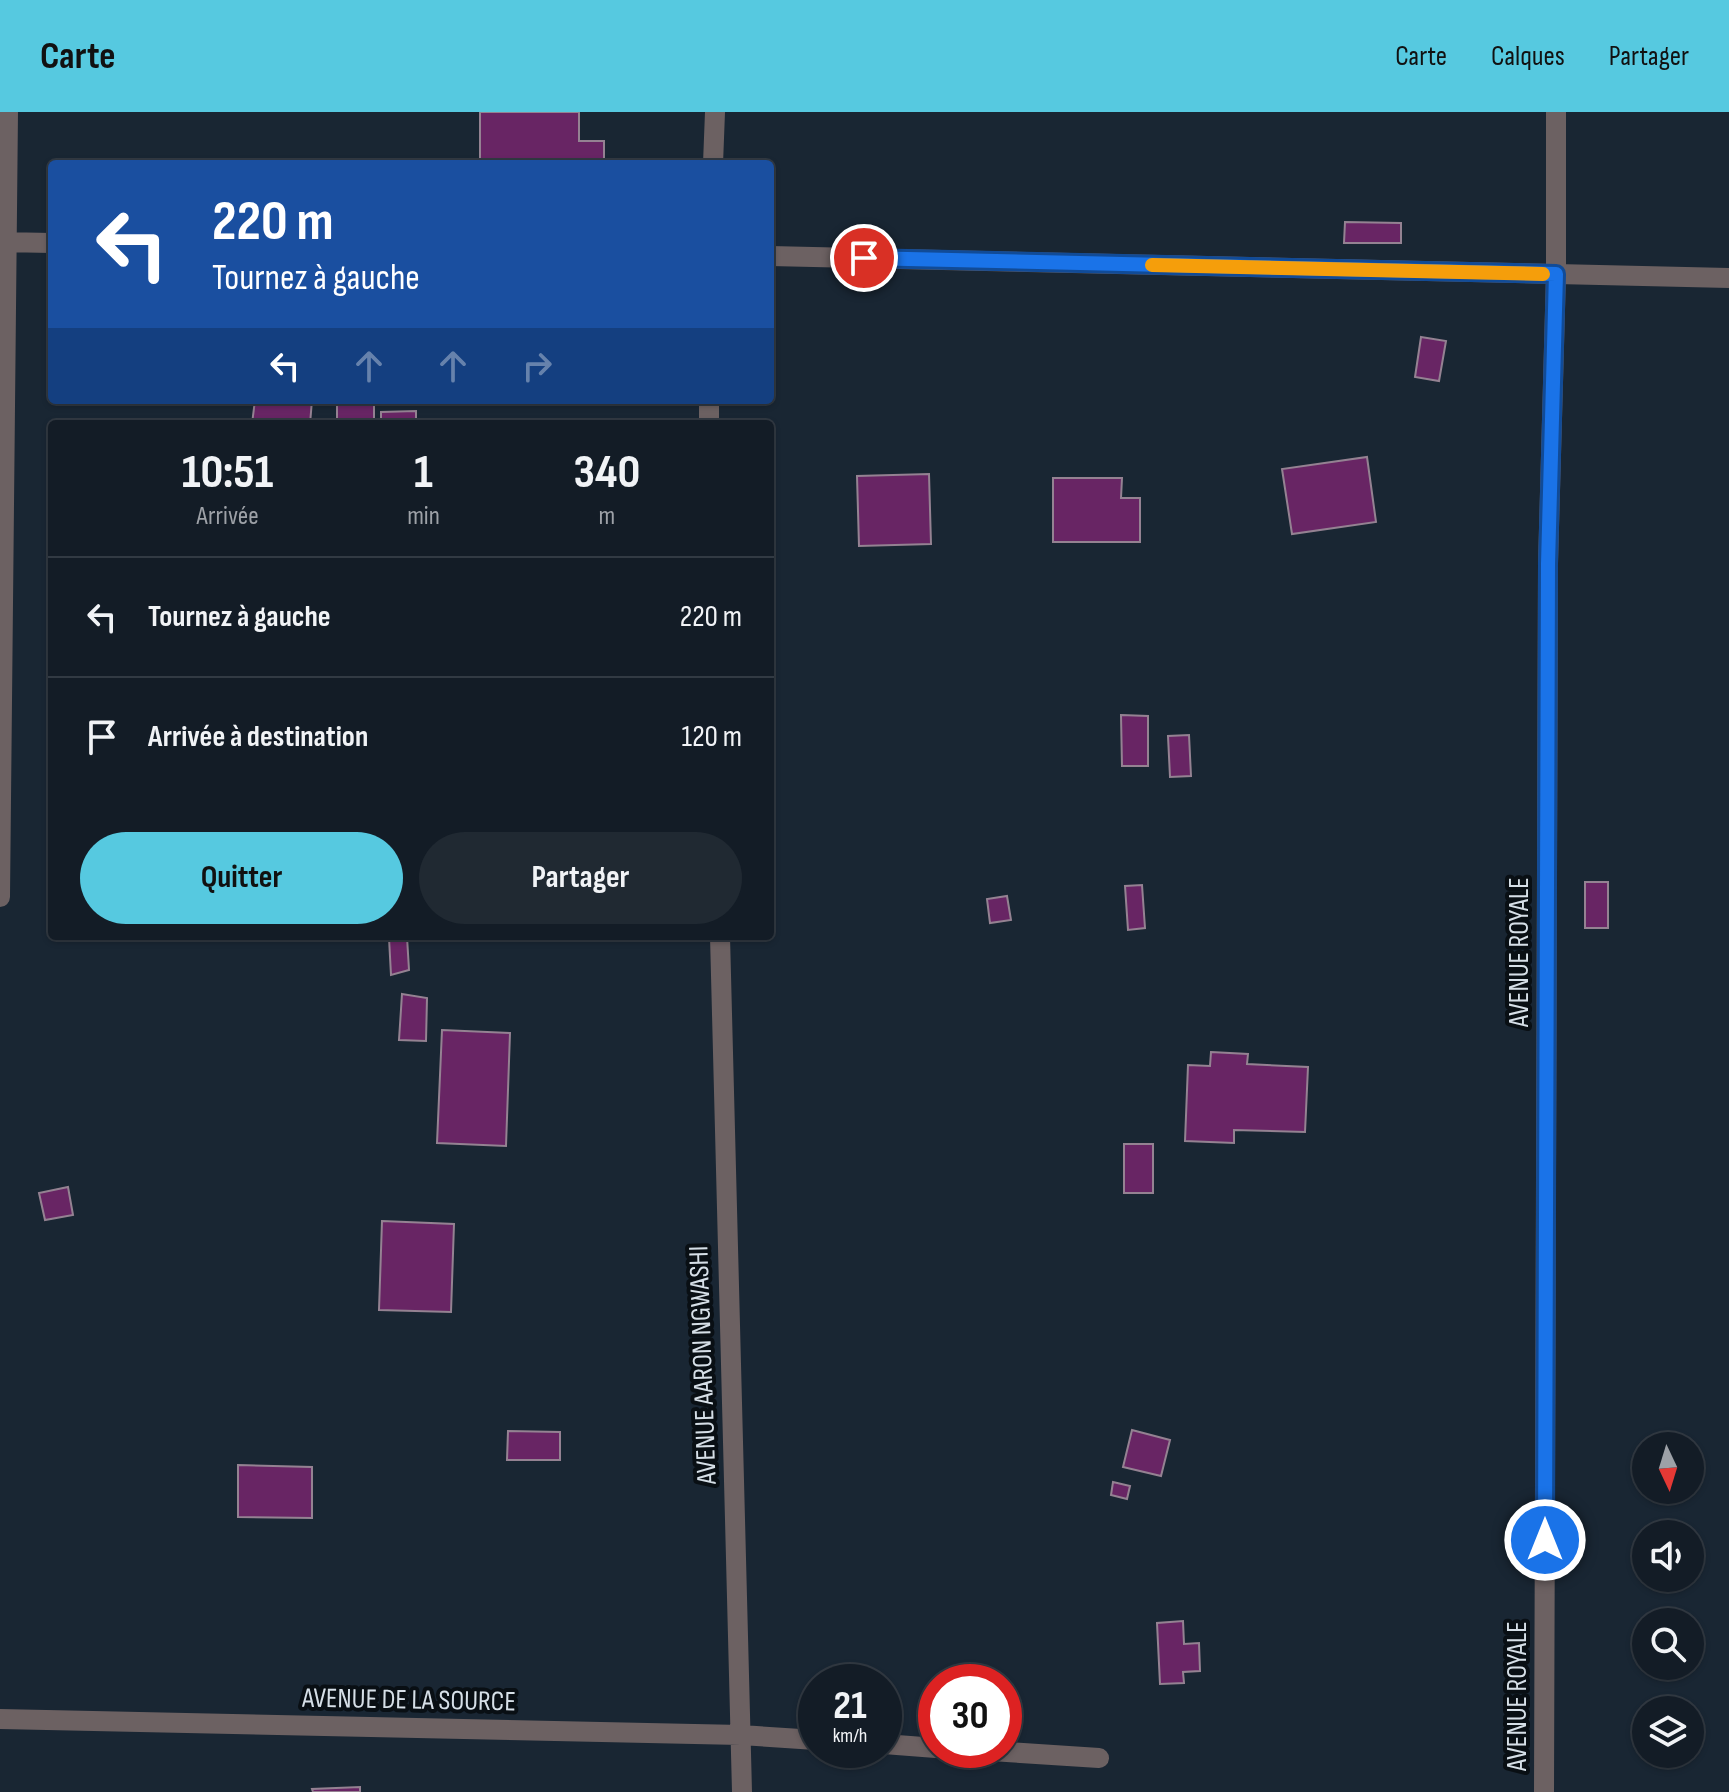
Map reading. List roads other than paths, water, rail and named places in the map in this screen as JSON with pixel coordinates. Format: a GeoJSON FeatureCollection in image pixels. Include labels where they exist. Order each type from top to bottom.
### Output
{"type":"FeatureCollection","features":[{"type":"Feature","properties":{"kind":"street"},"geometry":{"type":"LineString","coordinates":[[0,897],[4,242],[8,112]]}},
{"type":"Feature","properties":{"kind":"street"},"geometry":{"type":"LineString","coordinates":[[713,160],[715,112]]}},
{"type":"Feature","properties":{"kind":"street","name":"AVENUE ROYALE"},"geometry":{"type":"LineString","coordinates":[[1544,1792],[1548,564],[1556,274],[1556,112]]}},
{"type":"Feature","properties":{"kind":"street"},"geometry":{"type":"LineString","coordinates":[[4,242],[48,243]]}},
{"type":"Feature","properties":{"kind":"street"},"geometry":{"type":"LineString","coordinates":[[774,256],[1729,278]]}},
{"type":"Feature","properties":{"kind":"street","name":"AVENUE AARON NGWASHI"},"geometry":{"type":"LineString","coordinates":[[720,940],[742,1792]]}},
{"type":"Feature","properties":{"kind":"street","name":"AVENUE DE LA SOURCE"},"geometry":{"type":"LineString","coordinates":[[0,1719],[798,1739]]}},
{"type":"Feature","properties":{"kind":"street"},"geometry":{"type":"LineString","coordinates":[[1022,1753],[1099,1758]]}}]}
